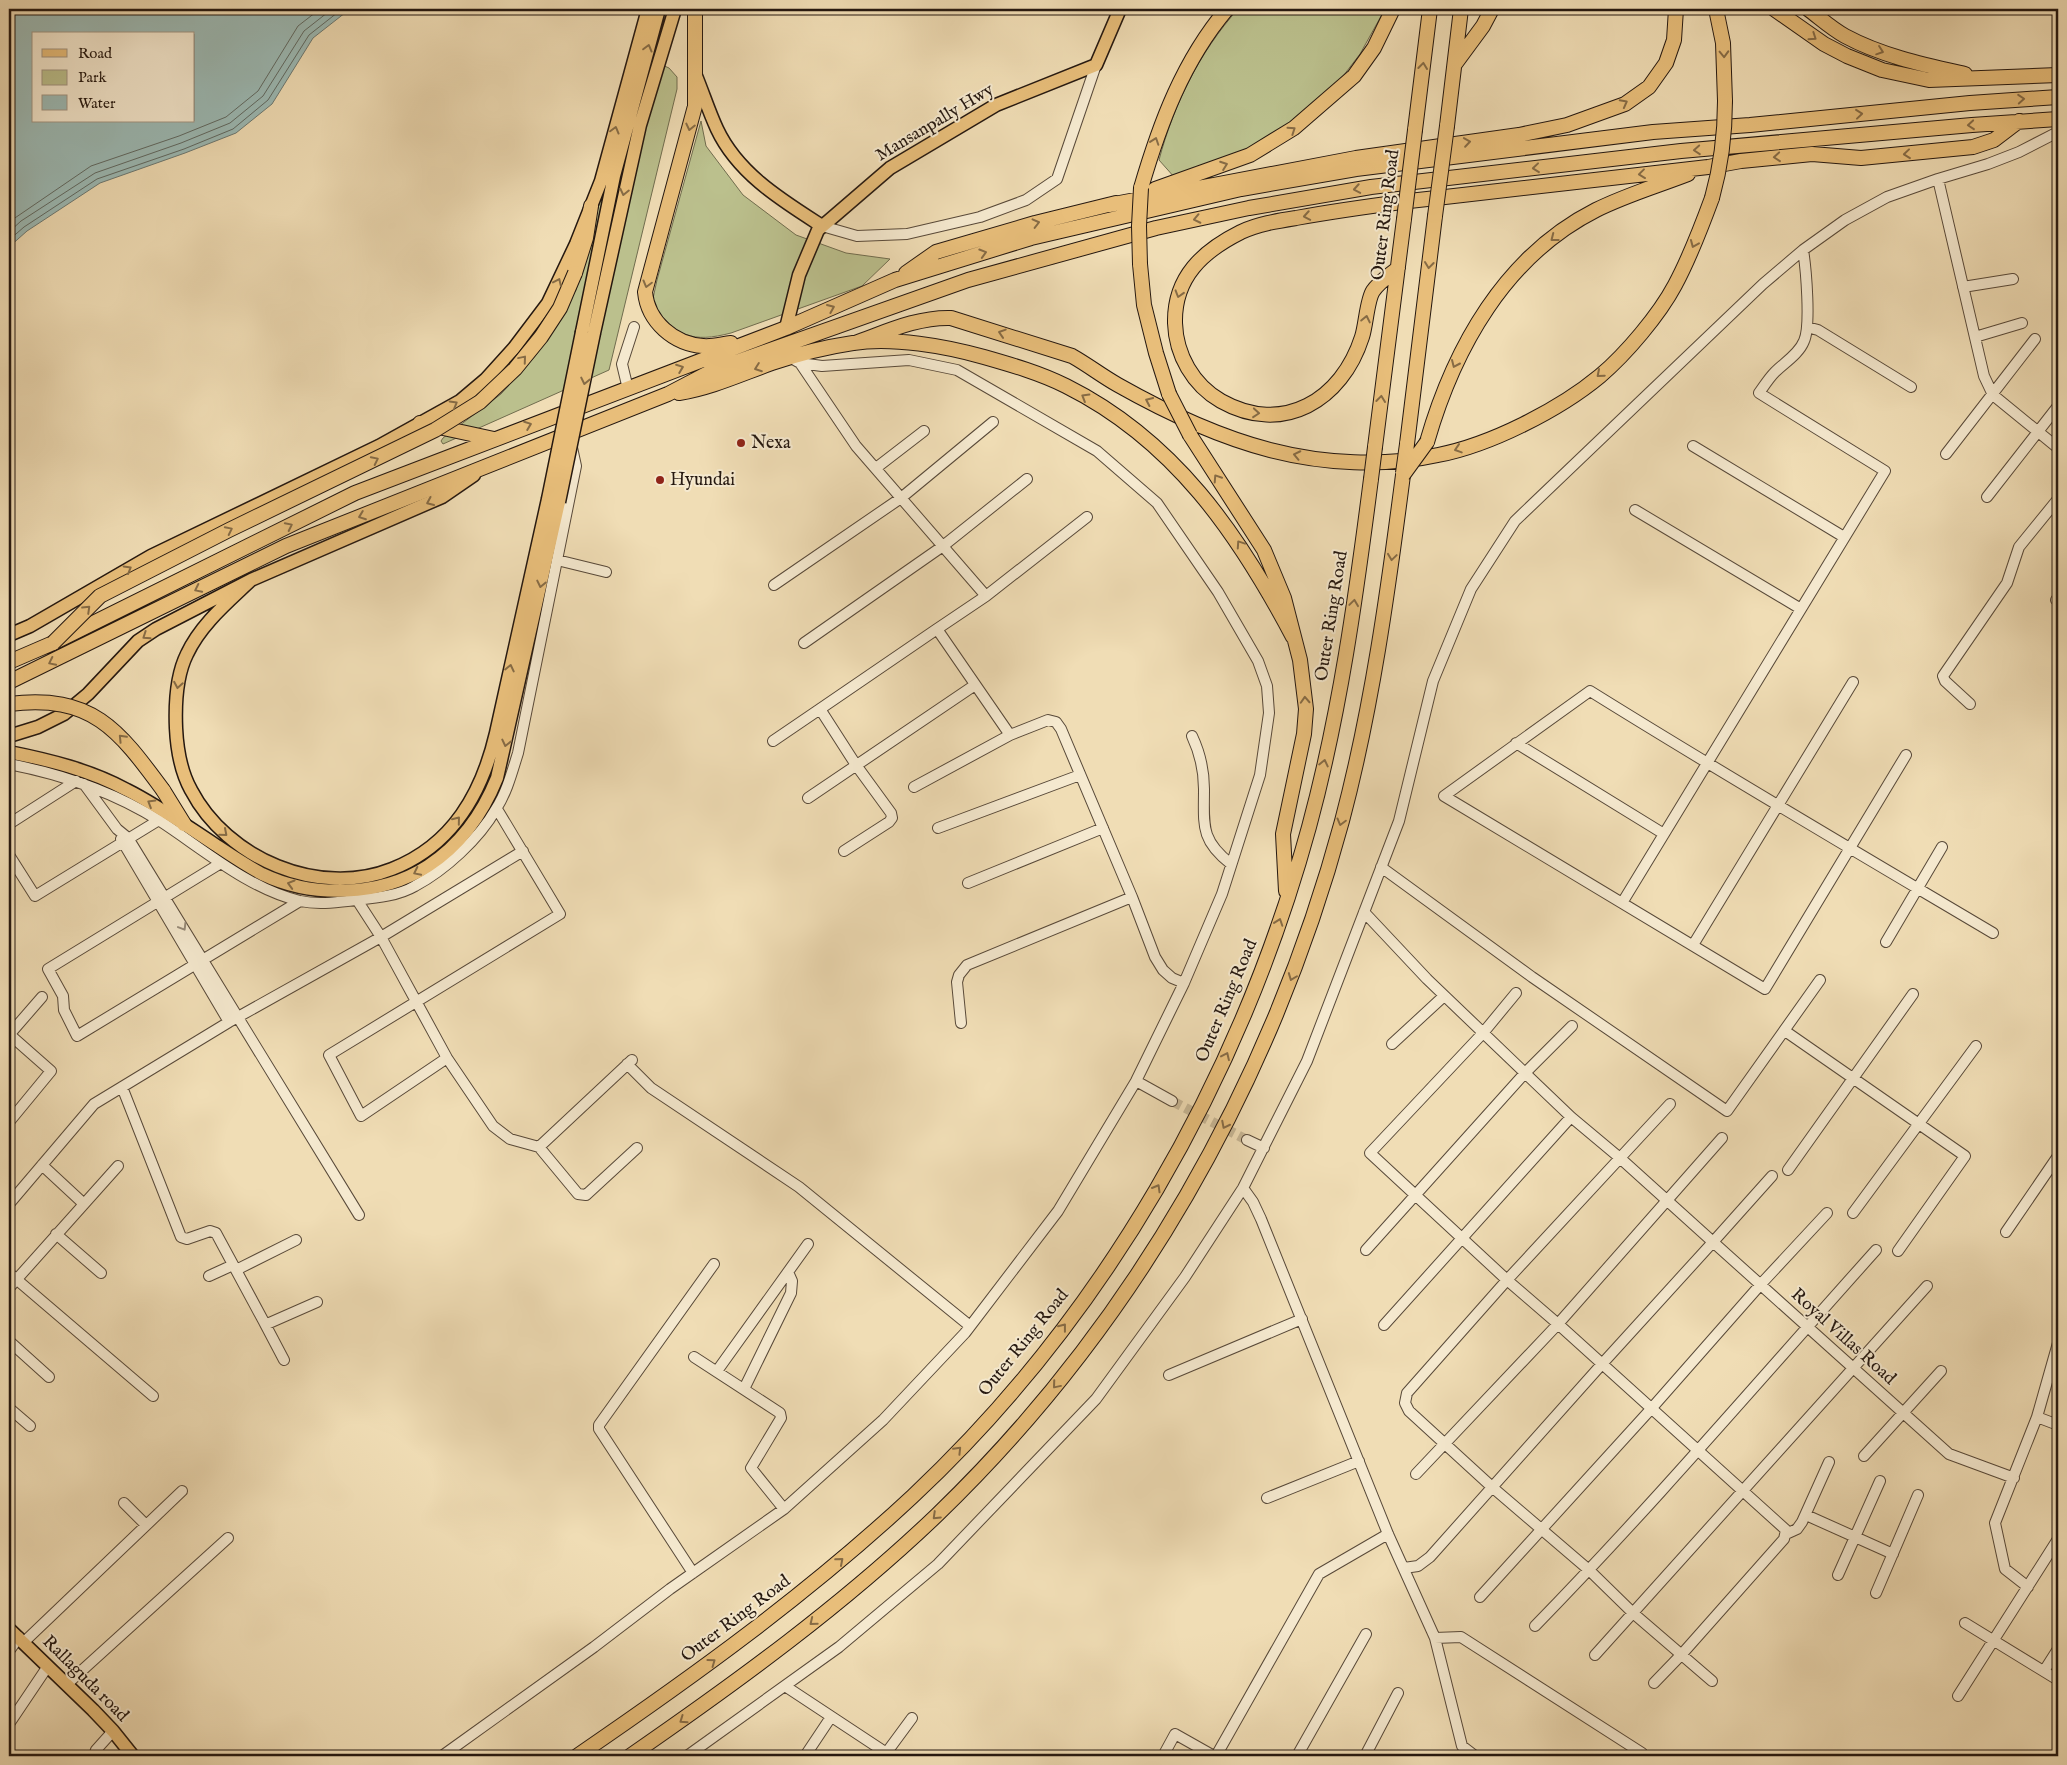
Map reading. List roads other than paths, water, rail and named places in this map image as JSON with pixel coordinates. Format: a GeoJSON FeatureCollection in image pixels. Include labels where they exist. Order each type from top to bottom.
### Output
{"type":"FeatureCollection","features":[{"type":"Feature","properties":{"kind":"highway"},"geometry":{"type":"LineString","coordinates":[[695,9],[695,106],[645,292],[647,305],[652,315],[665,330],[689,344],[705,346],[756,339]]}},
{"type":"Feature","properties":{"kind":"highway"},"geometry":{"type":"LineString","coordinates":[[1227,9],[1197,48],[1172,96],[1154,142],[1141,188],[1138,226],[1140,264],[1144,305],[1169,394],[1190,435],[1264,550],[1271,583]]}},
{"type":"Feature","properties":{"kind":"highway"},"geometry":{"type":"LineString","coordinates":[[1109,205],[1250,155],[1294,128],[1354,76],[1374,48],[1393,9]]}},
{"type":"Feature","properties":{"kind":"highway","name":"Outer Ring Road"},"geometry":{"type":"LineString","coordinates":[[577,1756],[672,1690],[783,1608],[828,1572],[915,1494],[966,1442],[1036,1362],[1112,1260],[1180,1146],[1217,1074],[1258,980],[1286,901],[1316,798],[1338,701],[1371,479],[1430,9]]}},
{"type":"Feature","properties":{"kind":"highway"},"geometry":{"type":"LineString","coordinates":[[630,1756],[713,1698],[802,1631],[867,1578],[936,1515],[982,1469],[1060,1381],[1137,1276],[1206,1161],[1244,1087],[1278,1012],[1315,911],[1342,820],[1360,741],[1376,658],[1403,475],[1461,9]]}},
{"type":"Feature","properties":{"kind":"highway"},"geometry":{"type":"LineString","coordinates":[[1454,64],[1484,26],[1492,9]]}},
{"type":"Feature","properties":{"kind":"highway"},"geometry":{"type":"LineString","coordinates":[[895,280],[936,252],[1035,223],[1109,205],[1356,158],[1519,135],[1567,125],[1625,104],[1649,87],[1666,63],[1674,40],[1676,9]]}},
{"type":"Feature","properties":{"kind":"highway"},"geometry":{"type":"LineString","coordinates":[[668,394],[700,389],[855,343],[919,320],[934,317],[951,318],[1072,356],[1089,365],[1117,385],[1213,431],[1270,450],[1346,462],[1398,461],[1439,455],[1496,437],[1563,402],[1600,375],[1642,332],[1674,286],[1694,245],[1718,178],[1724,135],[1725,101],[1723,43],[1716,9]]}},
{"type":"Feature","properties":{"kind":"highway"},"geometry":{"type":"LineString","coordinates":[[1774,9],[1824,44],[1882,70],[1929,80],[2058,74]]}},
{"type":"Feature","properties":{"kind":"highway"},"geometry":{"type":"LineString","coordinates":[[1808,9],[1845,36],[1874,49],[1920,64],[1983,78]]}},
{"type":"Feature","properties":{"kind":"highway"},"geometry":{"type":"LineString","coordinates":[[9,662],[52,643],[355,493],[786,328],[895,280],[1031,238],[1102,223],[1152,208],[1240,189],[1356,169],[1653,132],[1750,126],[1970,103],[2058,97]]}},
{"type":"Feature","properties":{"kind":"highway"},"geometry":{"type":"LineString","coordinates":[[9,682],[286,546],[668,394],[714,370],[968,280],[1156,228],[1249,208],[1371,187],[1681,152],[2058,119]]}},
{"type":"Feature","properties":{"kind":"highway"},"geometry":{"type":"LineString","coordinates":[[1398,268],[1372,292],[1363,336],[1352,363],[1336,385],[1320,401],[1301,409],[1277,414],[1259,414],[1250,413],[1231,406],[1208,394],[1191,375],[1180,351],[1176,331],[1175,308],[1181,287],[1191,271],[1206,253],[1243,231],[1264,224],[1349,208],[1708,167],[1742,161],[1812,154],[1861,158],[1973,147],[1994,140],[2019,121]]}},
{"type":"Feature","properties":{"kind":"highway"},"geometry":{"type":"LineString","coordinates":[[1403,475],[1427,442],[1450,377],[1469,335],[1491,301],[1518,269],[1554,238],[1595,211],[1649,188],[1708,167]]}},
{"type":"Feature","properties":{"kind":"highway"},"geometry":{"type":"LineString","coordinates":[[52,643],[100,596],[434,430],[480,402],[515,369],[541,337],[560,308],[575,273],[586,238],[591,206]]}},
{"type":"Feature","properties":{"kind":"highway"},"geometry":{"type":"LineString","coordinates":[[1152,208],[1156,228]]}},
{"type":"Feature","properties":{"kind":"highway"},"geometry":{"type":"LineString","coordinates":[[855,343],[903,342],[956,349],[1028,370],[1067,386],[1129,426],[1174,465],[1221,518],[1284,598],[1300,660],[1306,709],[1304,734],[1283,834],[1286,901]]}},
{"type":"Feature","properties":{"kind":"highway"},"geometry":{"type":"LineString","coordinates":[[603,398],[611,416]]}},
{"type":"Feature","properties":{"kind":"highway"},"geometry":{"type":"LineString","coordinates":[[420,423],[494,439]]}},
{"type":"Feature","properties":{"kind":"highway"},"geometry":{"type":"LineString","coordinates":[[9,704],[30,701],[60,704],[84,711],[102,720],[117,732],[131,748],[163,790],[184,824]]}},
{"type":"Feature","properties":{"kind":"main road"},"geometry":{"type":"LineString","coordinates":[[9,635],[30,626],[151,556],[379,446],[460,401],[486,378],[514,348],[548,304],[601,181],[648,9]]}},
{"type":"Feature","properties":{"kind":"main road"},"geometry":{"type":"LineString","coordinates":[[9,752],[68,766],[97,776],[149,801],[262,874],[302,887],[320,890],[360,890],[385,884],[420,870],[442,856],[466,831],[479,814],[497,778],[588,332],[614,176],[659,9]]}},
{"type":"Feature","properties":{"kind":"main road"},"geometry":{"type":"LineString","coordinates":[[588,332],[640,125],[674,9]]}},
{"type":"Feature","properties":{"kind":"main road"},"geometry":{"type":"LineString","coordinates":[[1096,65],[1120,9]]}},
{"type":"Feature","properties":{"kind":"main road","name":"Mansanpally Hwy"},"geometry":{"type":"LineString","coordinates":[[786,328],[799,275],[818,230],[890,168],[996,105],[1096,65]]}},
{"type":"Feature","properties":{"kind":"main road"},"geometry":{"type":"LineString","coordinates":[[696,74],[718,131],[742,166],[775,196],[822,226]]}},
{"type":"Feature","properties":{"kind":"main road"},"geometry":{"type":"LineString","coordinates":[[9,736],[38,727],[64,714],[88,694],[138,641],[156,629],[251,580],[442,496],[486,467]]}},
{"type":"Feature","properties":{"kind":"main road"},"geometry":{"type":"LineString","coordinates":[[251,580],[206,624],[190,648],[180,672],[175,714],[177,739],[182,767],[190,789],[204,811],[232,841],[275,865],[315,876],[339,878],[374,874],[392,869],[409,861],[442,836],[461,815],[482,781],[489,761],[554,501]]}},
{"type":"Feature","properties":{"kind":"main road","name":"Rallaguda road"},"geometry":{"type":"LineString","coordinates":[[17,1636],[113,1731],[133,1756]]}},
{"type":"Feature","properties":{"kind":"street"},"geometry":{"type":"LineString","coordinates":[[822,226],[857,236],[907,234],[980,217],[1026,200],[1057,179],[1096,65]]}},
{"type":"Feature","properties":{"kind":"street"},"geometry":{"type":"LineString","coordinates":[[687,1756],[839,1647],[938,1564],[1096,1399],[1185,1277],[1243,1188],[1307,1061],[1399,821],[1433,681],[1471,589],[1515,521],[1763,284],[1803,250],[1844,220],[1887,197],[1988,164],[2011,155],[2056,132]]}},
{"type":"Feature","properties":{"kind":"street"},"geometry":{"type":"LineString","coordinates":[[1938,179],[1984,376],[1993,395],[2058,448]]}},
{"type":"Feature","properties":{"kind":"street"},"geometry":{"type":"LineString","coordinates":[[1622,903],[1884,471],[1758,393],[1774,373],[1793,356],[1804,342],[1807,327],[1807,270],[1803,250]]}},
{"type":"Feature","properties":{"kind":"street"},"geometry":{"type":"LineString","coordinates":[[1963,287],[2013,279]]}},
{"type":"Feature","properties":{"kind":"street"},"geometry":{"type":"LineString","coordinates":[[1975,337],[2022,323]]}},
{"type":"Feature","properties":{"kind":"street"},"geometry":{"type":"LineString","coordinates":[[628,389],[622,364],[634,327]]}},
{"type":"Feature","properties":{"kind":"street"},"geometry":{"type":"LineString","coordinates":[[1807,327],[1818,330],[1911,387]]}},
{"type":"Feature","properties":{"kind":"street"},"geometry":{"type":"LineString","coordinates":[[1946,454],[2035,339]]}},
{"type":"Feature","properties":{"kind":"street"},"geometry":{"type":"LineString","coordinates":[[796,360],[856,446],[986,596]]}},
{"type":"Feature","properties":{"kind":"street"},"geometry":{"type":"LineString","coordinates":[[442,1756],[784,1509],[883,1420],[970,1326],[1058,1211],[1136,1081],[1184,983],[1222,894],[1260,775],[1269,713],[1267,686],[1258,661],[1223,601],[1157,503],[1097,451],[957,370],[909,360],[822,366],[796,360]]}},
{"type":"Feature","properties":{"kind":"street"},"geometry":{"type":"LineString","coordinates":[[1987,497],[2058,406]]}},
{"type":"Feature","properties":{"kind":"street"},"geometry":{"type":"LineString","coordinates":[[774,584],[901,498],[993,422]]}},
{"type":"Feature","properties":{"kind":"street"},"geometry":{"type":"LineString","coordinates":[[876,468],[924,431]]}},
{"type":"Feature","properties":{"kind":"street"},"geometry":{"type":"LineString","coordinates":[[9,764],[80,782],[122,800],[159,820],[221,863],[252,881],[300,901],[331,903],[379,898],[414,887],[446,867],[483,829],[497,809],[508,784],[518,753],[576,466],[567,434]]}},
{"type":"Feature","properties":{"kind":"street"},"geometry":{"type":"LineString","coordinates":[[1693,446],[1844,536]]}},
{"type":"Feature","properties":{"kind":"street"},"geometry":{"type":"LineString","coordinates":[[804,643],[943,546],[1027,480]]}},
{"type":"Feature","properties":{"kind":"street"},"geometry":{"type":"LineString","coordinates":[[1970,704],[1945,681],[1943,676],[2007,582],[2019,547],[2058,499]]}},
{"type":"Feature","properties":{"kind":"street"},"geometry":{"type":"LineString","coordinates":[[1635,510],[1801,609]]}},
{"type":"Feature","properties":{"kind":"street"},"geometry":{"type":"LineString","coordinates":[[772,741],[986,596],[1087,517]]}},
{"type":"Feature","properties":{"kind":"street"},"geometry":{"type":"LineString","coordinates":[[557,560],[606,572]]}},
{"type":"Feature","properties":{"kind":"street"},"geometry":{"type":"LineString","coordinates":[[937,629],[1010,735]]}},
{"type":"Feature","properties":{"kind":"street"},"geometry":{"type":"LineString","coordinates":[[1693,946],[1853,682]]}},
{"type":"Feature","properties":{"kind":"street"},"geometry":{"type":"LineString","coordinates":[[808,798],[975,685]]}},
{"type":"Feature","properties":{"kind":"street"},"geometry":{"type":"LineString","coordinates":[[1906,755],[1850,848],[1766,989],[1444,796],[1590,692],[1707,764],[1850,848],[1993,933]]}},
{"type":"Feature","properties":{"kind":"street"},"geometry":{"type":"LineString","coordinates":[[820,709],[856,765],[891,813],[892,818],[889,822],[844,851]]}},
{"type":"Feature","properties":{"kind":"street"},"geometry":{"type":"LineString","coordinates":[[914,787],[1010,735],[1048,720],[1056,722],[1061,729],[1103,828],[1155,957],[1167,974],[1184,983]]}},
{"type":"Feature","properties":{"kind":"street"},"geometry":{"type":"LineString","coordinates":[[1192,736],[1202,763],[1203,815],[1207,836],[1218,853],[1231,864]]}},
{"type":"Feature","properties":{"kind":"street"},"geometry":{"type":"LineString","coordinates":[[1516,743],[1664,834]]}},
{"type":"Feature","properties":{"kind":"street"},"geometry":{"type":"LineString","coordinates":[[938,828],[1080,775]]}},
{"type":"Feature","properties":{"kind":"street"},"geometry":{"type":"LineString","coordinates":[[9,824],[80,782]]}},
{"type":"Feature","properties":{"kind":"street"},"geometry":{"type":"LineString","coordinates":[[80,782],[125,840],[233,1020],[359,1215]]}},
{"type":"Feature","properties":{"kind":"street"},"geometry":{"type":"LineString","coordinates":[[447,1058],[361,1116],[329,1055],[416,1000],[560,914],[497,809]]}},
{"type":"Feature","properties":{"kind":"street"},"geometry":{"type":"LineString","coordinates":[[9,855],[35,896],[159,820]]}},
{"type":"Feature","properties":{"kind":"street"},"geometry":{"type":"LineString","coordinates":[[968,883],[1103,828]]}},
{"type":"Feature","properties":{"kind":"street"},"geometry":{"type":"LineString","coordinates":[[1886,942],[1942,847]]}},
{"type":"Feature","properties":{"kind":"street"},"geometry":{"type":"LineString","coordinates":[[9,1204],[94,1104],[233,1020],[381,937],[523,851]]}},
{"type":"Feature","properties":{"kind":"street"},"geometry":{"type":"LineString","coordinates":[[221,863],[48,969],[62,996],[64,1010],[77,1036],[300,901]]}},
{"type":"Feature","properties":{"kind":"street"},"geometry":{"type":"LineString","coordinates":[[1381,867],[1532,977],[1727,1112],[1820,980]]}},
{"type":"Feature","properties":{"kind":"street"},"geometry":{"type":"LineString","coordinates":[[962,1023],[957,982],[959,975],[967,965],[1132,897]]}},
{"type":"Feature","properties":{"kind":"street"},"geometry":{"type":"LineString","coordinates":[[358,900],[381,937],[447,1058],[493,1126],[510,1139],[539,1147],[578,1194],[582,1196],[586,1195],[637,1148]]}},
{"type":"Feature","properties":{"kind":"street","name":"Royal Villas Road"},"geometry":{"type":"LineString","coordinates":[[1364,912],[1444,996],[1571,1117],[1620,1158],[1949,1454],[2014,1478]]}},
{"type":"Feature","properties":{"kind":"street"},"geometry":{"type":"LineString","coordinates":[[1516,993],[1483,1033],[1370,1151],[1371,1155],[1416,1194],[1460,1238],[1786,1530],[1786,1534]]}},
{"type":"Feature","properties":{"kind":"street"},"geometry":{"type":"LineString","coordinates":[[1788,1170],[1913,994]]}},
{"type":"Feature","properties":{"kind":"street"},"geometry":{"type":"LineString","coordinates":[[1392,1044],[1444,996]]}},
{"type":"Feature","properties":{"kind":"street"},"geometry":{"type":"LineString","coordinates":[[9,1122],[52,1071],[9,1035],[42,997]]}},
{"type":"Feature","properties":{"kind":"street"},"geometry":{"type":"LineString","coordinates":[[1366,1250],[1525,1073],[1572,1026]]}},
{"type":"Feature","properties":{"kind":"street"},"geometry":{"type":"LineString","coordinates":[[1785,1031],[1964,1156],[1898,1251]]}},
{"type":"Feature","properties":{"kind":"street"},"geometry":{"type":"LineString","coordinates":[[1852,1213],[1976,1046]]}},
{"type":"Feature","properties":{"kind":"street"},"geometry":{"type":"LineString","coordinates":[[539,1147],[630,1062],[651,1088],[799,1187],[970,1326]]}},
{"type":"Feature","properties":{"kind":"street"},"geometry":{"type":"LineString","coordinates":[[1136,1081],[1172,1101]]}},
{"type":"Feature","properties":{"kind":"street"},"geometry":{"type":"LineString","coordinates":[[122,1086],[181,1237],[187,1240],[213,1231],[235,1267],[284,1360]]}},
{"type":"Feature","properties":{"kind":"street"},"geometry":{"type":"LineString","coordinates":[[1670,1104],[1507,1280],[1407,1393],[1405,1403],[1408,1411],[1492,1487],[1589,1570],[1632,1613],[1712,1681]]}},
{"type":"Feature","properties":{"kind":"street"},"geometry":{"type":"LineString","coordinates":[[1384,1325],[1460,1238],[1571,1117]]}},
{"type":"Feature","properties":{"kind":"street"},"geometry":{"type":"LineString","coordinates":[[1416,1474],[1558,1324],[1722,1138]]}},
{"type":"Feature","properties":{"kind":"street"},"geometry":{"type":"LineString","coordinates":[[1247,1140],[1264,1148]]}},
{"type":"Feature","properties":{"kind":"street"},"geometry":{"type":"LineString","coordinates":[[2006,1232],[2058,1156]]}},
{"type":"Feature","properties":{"kind":"street"},"geometry":{"type":"LineString","coordinates":[[42,1165],[84,1204]]}},
{"type":"Feature","properties":{"kind":"street"},"geometry":{"type":"LineString","coordinates":[[9,1288],[13,1276],[56,1234],[118,1166]]}},
{"type":"Feature","properties":{"kind":"street"},"geometry":{"type":"LineString","coordinates":[[1404,1568],[1418,1566],[1430,1557],[1772,1176]]}},
{"type":"Feature","properties":{"kind":"street"},"geometry":{"type":"LineString","coordinates":[[1243,1188],[1257,1210],[1388,1534],[1435,1638],[1462,1746],[1475,1756]]}},
{"type":"Feature","properties":{"kind":"street"},"geometry":{"type":"LineString","coordinates":[[1480,1598],[1827,1213]]}},
{"type":"Feature","properties":{"kind":"street"},"geometry":{"type":"LineString","coordinates":[[56,1234],[101,1273]]}},
{"type":"Feature","properties":{"kind":"street"},"geometry":{"type":"LineString","coordinates":[[209,1276],[235,1267],[296,1240]]}},
{"type":"Feature","properties":{"kind":"street"},"geometry":{"type":"LineString","coordinates":[[717,1371],[808,1244]]}},
{"type":"Feature","properties":{"kind":"street"},"geometry":{"type":"LineString","coordinates":[[1535,1626],[1698,1451],[1876,1250]]}},
{"type":"Feature","properties":{"kind":"street"},"geometry":{"type":"LineString","coordinates":[[693,1573],[599,1429],[599,1425],[714,1264]]}},
{"type":"Feature","properties":{"kind":"street"},"geometry":{"type":"LineString","coordinates":[[744,1389],[791,1293],[792,1281],[788,1272]]}},
{"type":"Feature","properties":{"kind":"street"},"geometry":{"type":"LineString","coordinates":[[13,1276],[153,1396]]}},
{"type":"Feature","properties":{"kind":"street"},"geometry":{"type":"LineString","coordinates":[[1595,1655],[1927,1286]]}},
{"type":"Feature","properties":{"kind":"street"},"geometry":{"type":"LineString","coordinates":[[264,1322],[271,1323],[317,1302]]}},
{"type":"Feature","properties":{"kind":"street"},"geometry":{"type":"LineString","coordinates":[[1169,1375],[1302,1319]]}},
{"type":"Feature","properties":{"kind":"street"},"geometry":{"type":"LineString","coordinates":[[9,1341],[49,1377]]}},
{"type":"Feature","properties":{"kind":"street"},"geometry":{"type":"LineString","coordinates":[[2028,1587],[2005,1570],[1995,1523],[2037,1418],[2058,1343]]}},
{"type":"Feature","properties":{"kind":"street"},"geometry":{"type":"LineString","coordinates":[[694,1357],[780,1413],[781,1418],[751,1468],[784,1509]]}},
{"type":"Feature","properties":{"kind":"street"},"geometry":{"type":"LineString","coordinates":[[1864,1456],[1941,1371]]}},
{"type":"Feature","properties":{"kind":"street"},"geometry":{"type":"LineString","coordinates":[[9,1408],[30,1426]]}},
{"type":"Feature","properties":{"kind":"street"},"geometry":{"type":"LineString","coordinates":[[2037,1418],[2058,1425]]}},
{"type":"Feature","properties":{"kind":"street"},"geometry":{"type":"LineString","coordinates":[[1267,1498],[1359,1461]]}},
{"type":"Feature","properties":{"kind":"street"},"geometry":{"type":"LineString","coordinates":[[1654,1683],[1682,1654],[1786,1534],[1797,1529],[1806,1515],[1829,1462]]}},
{"type":"Feature","properties":{"kind":"street"},"geometry":{"type":"LineString","coordinates":[[1838,1575],[1880,1481]]}},
{"type":"Feature","properties":{"kind":"street"},"geometry":{"type":"LineString","coordinates":[[9,1651],[17,1636],[146,1525],[182,1491]]}},
{"type":"Feature","properties":{"kind":"street"},"geometry":{"type":"LineString","coordinates":[[1876,1593],[1918,1495]]}},
{"type":"Feature","properties":{"kind":"street"},"geometry":{"type":"LineString","coordinates":[[124,1504],[146,1525]]}},
{"type":"Feature","properties":{"kind":"street"},"geometry":{"type":"LineString","coordinates":[[1806,1515],[1893,1554]]}},
{"type":"Feature","properties":{"kind":"street"},"geometry":{"type":"LineString","coordinates":[[1163,1756],[1175,1734],[1215,1756],[1318,1574],[1388,1534]]}},
{"type":"Feature","properties":{"kind":"street"},"geometry":{"type":"LineString","coordinates":[[67,1684],[228,1538]]}},
{"type":"Feature","properties":{"kind":"street"},"geometry":{"type":"LineString","coordinates":[[1958,1696],[2058,1539]]}},
{"type":"Feature","properties":{"kind":"street"},"geometry":{"type":"LineString","coordinates":[[1964,1623],[2058,1680]]}},
{"type":"Feature","properties":{"kind":"street"},"geometry":{"type":"LineString","coordinates":[[1297,1756],[1366,1634]]}},
{"type":"Feature","properties":{"kind":"street"},"geometry":{"type":"LineString","coordinates":[[1435,1638],[1461,1637],[1642,1754]]}},
{"type":"Feature","properties":{"kind":"street"},"geometry":{"type":"LineString","coordinates":[[2044,1672],[2058,1649]]}},
{"type":"Feature","properties":{"kind":"street"},"geometry":{"type":"LineString","coordinates":[[9,1724],[48,1666]]}},
{"type":"Feature","properties":{"kind":"street"},"geometry":{"type":"LineString","coordinates":[[785,1686],[887,1755],[912,1718]]}},
{"type":"Feature","properties":{"kind":"street"},"geometry":{"type":"LineString","coordinates":[[1365,1756],[1398,1693]]}},
{"type":"Feature","properties":{"kind":"street"},"geometry":{"type":"LineString","coordinates":[[805,1756],[831,1717]]}},
{"type":"Feature","properties":{"kind":"street"},"geometry":{"type":"LineString","coordinates":[[94,1756],[96,1750],[113,1731]]}},
{"type":"Feature","properties":{"kind":"water"},"geometry":{"type":"Polygon","coordinates":[[[9,9],[350,9],[313,38],[272,104],[236,133],[100,183],[27,231],[9,247],[9,9]]]}},
{"type":"Feature","properties":{"kind":"tunnel"},"geometry":{"type":"LineString","coordinates":[[1172,1101],[1247,1140]]}},
{"type":"Feature","properties":{"kind":"place","name":"Nexa"},"geometry":{"type":"Point","coordinates":[741,443]}},
{"type":"Feature","properties":{"kind":"place","name":"Hyundai"},"geometry":{"type":"Point","coordinates":[660,480]}}]}
